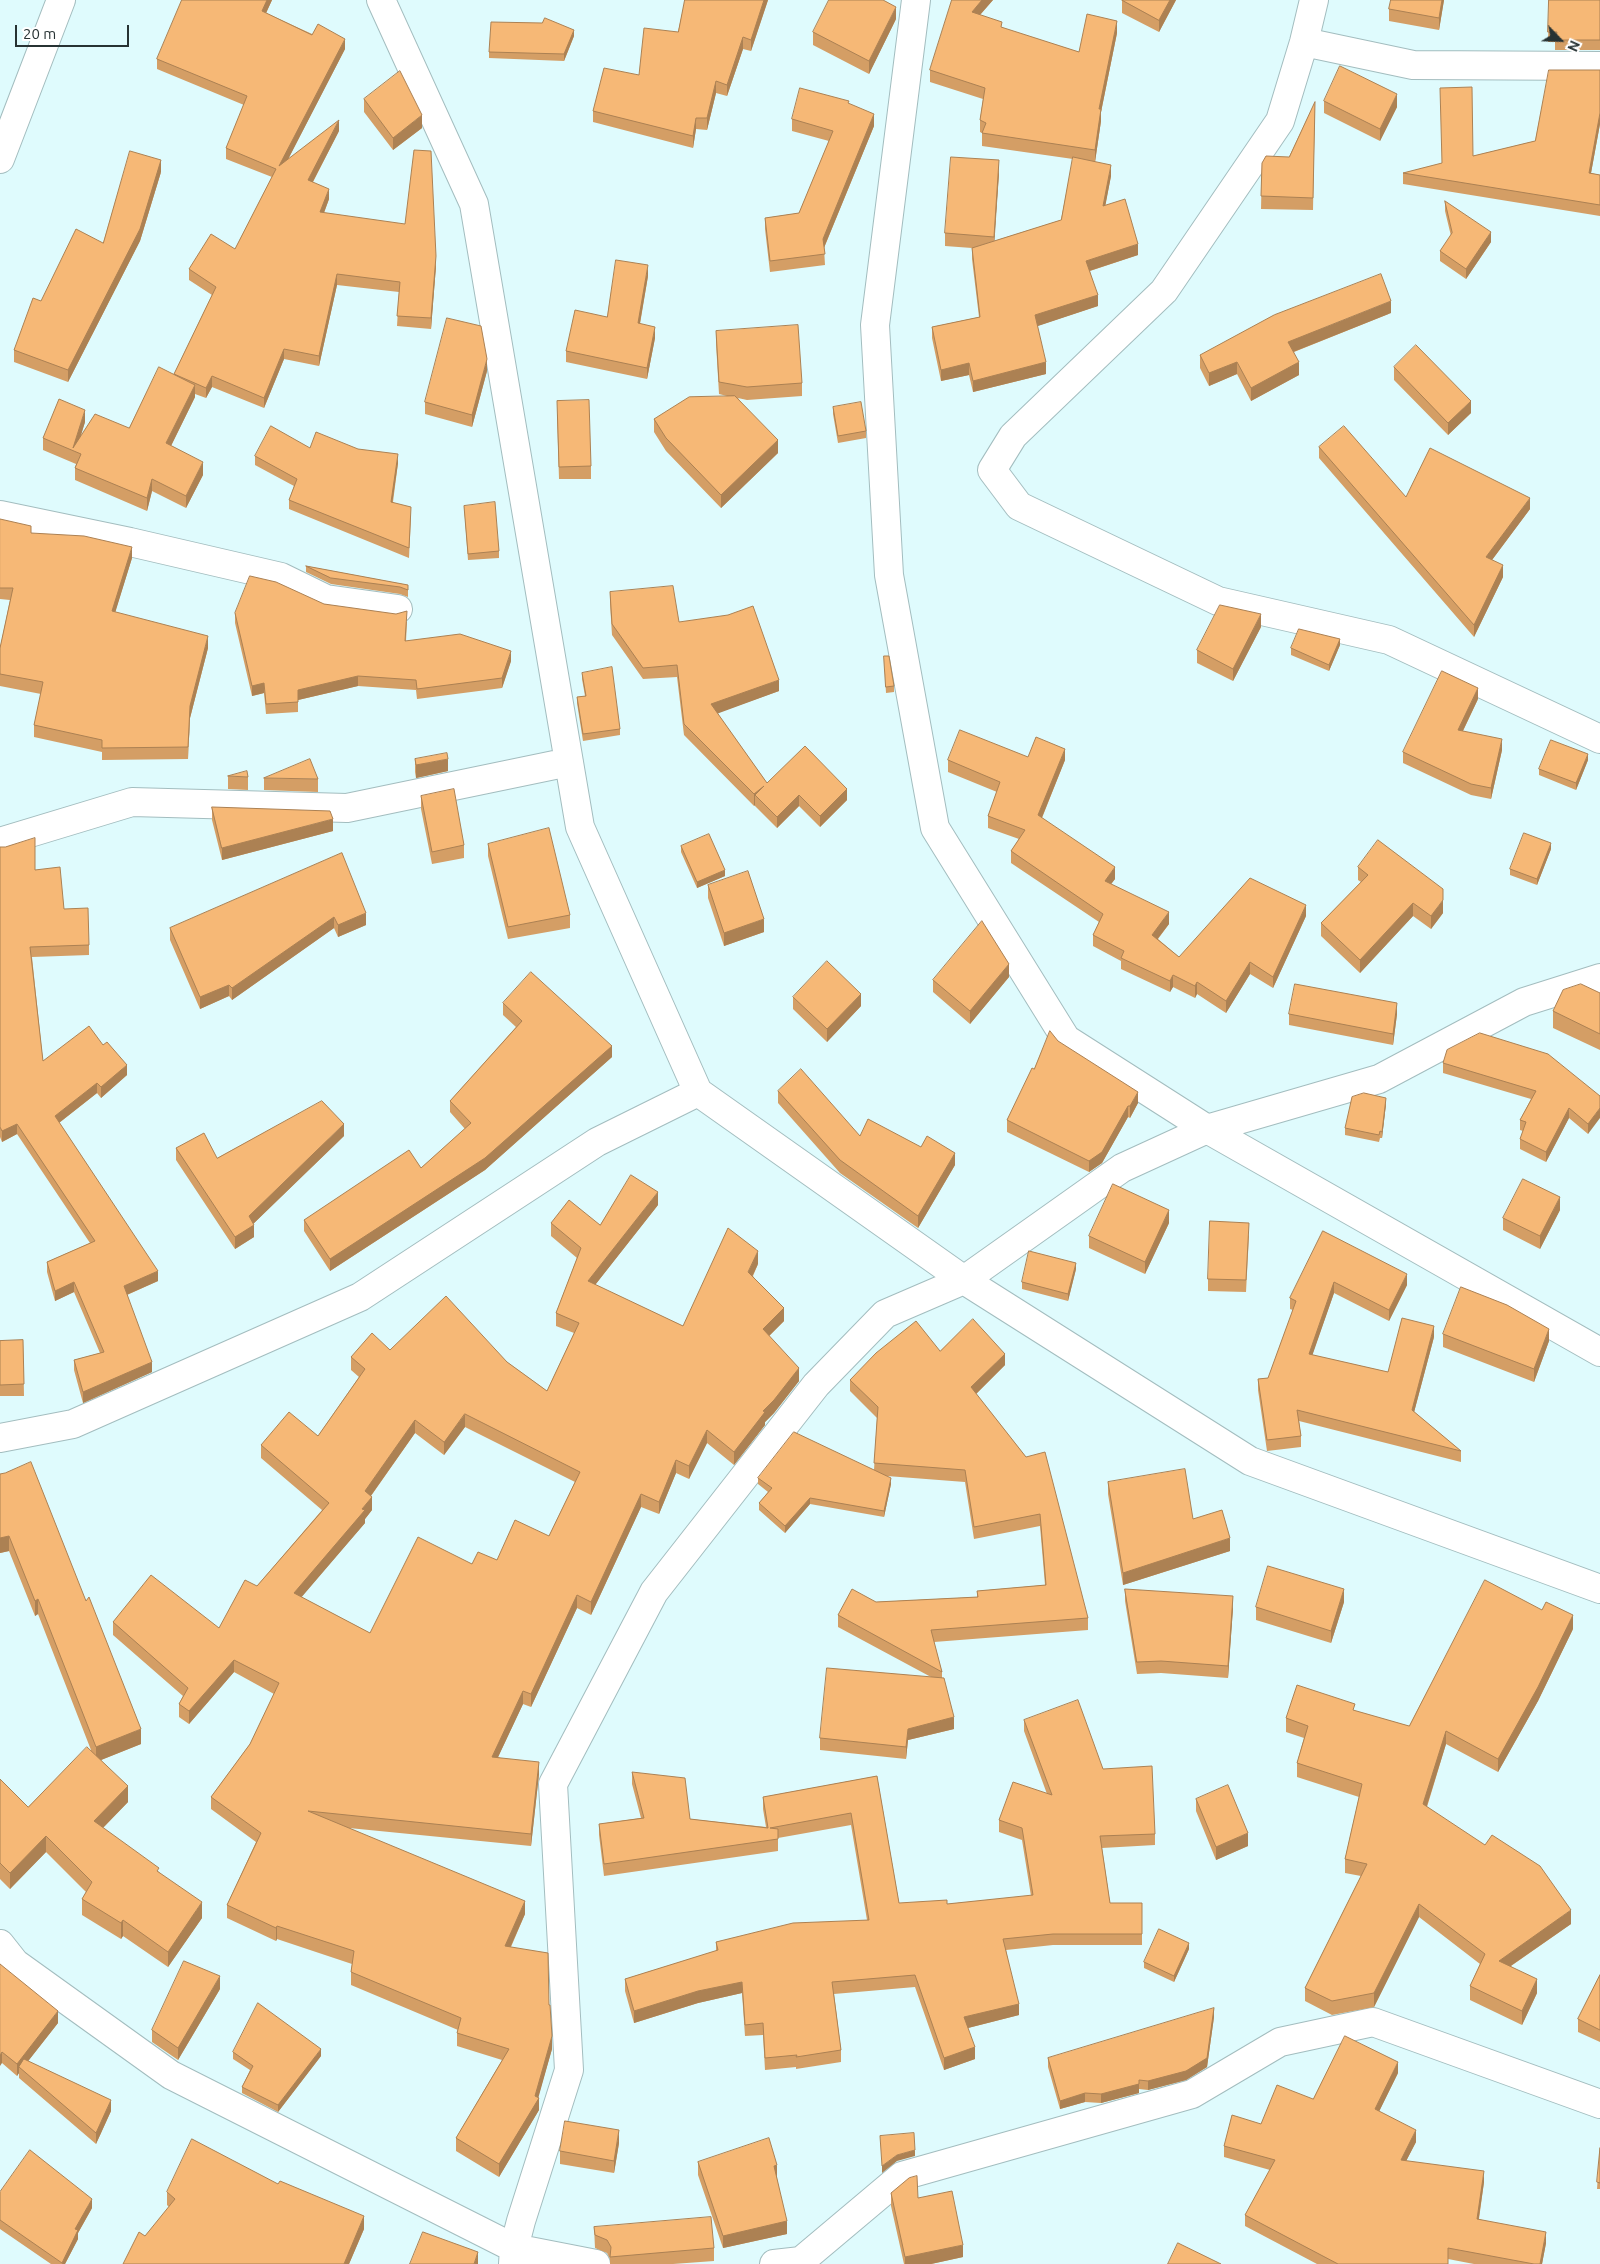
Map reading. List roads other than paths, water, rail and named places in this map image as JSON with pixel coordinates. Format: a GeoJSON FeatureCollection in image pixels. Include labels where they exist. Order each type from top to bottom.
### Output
{"type":"FeatureCollection","features":[{"type":"Feature","properties":{"kind":"street"},"geometry":{"type":"LineString","coordinates":[[0,159],[61,0]]}},
{"type":"Feature","properties":{"kind":"street"},"geometry":{"type":"LineString","coordinates":[[381,0],[474,204],[580,827],[698,1092],[964,1280],[1250,1460],[1600,1589]]}},
{"type":"Feature","properties":{"kind":"street"},"geometry":{"type":"LineString","coordinates":[[916,0],[875,325],[889,575],[935,828],[1066,1039],[1207,1129],[1600,1352]]}},
{"type":"Feature","properties":{"kind":"street"},"geometry":{"type":"LineString","coordinates":[[1314,0],[1304,42],[1280,121],[1164,291],[1013,436],[992,470],[1019,506],[1218,601],[1389,640],[1600,739]]}},
{"type":"Feature","properties":{"kind":"street"},"geometry":{"type":"LineString","coordinates":[[1304,42],[1413,65],[1600,66]]}},
{"type":"Feature","properties":{"kind":"street"},"geometry":{"type":"LineString","coordinates":[[0,514],[281,577],[326,599],[398,610]]}},
{"type":"Feature","properties":{"kind":"street"},"geometry":{"type":"LineString","coordinates":[[0,842],[132,802],[346,808],[569,762]]}},
{"type":"Feature","properties":{"kind":"street"},"geometry":{"type":"LineString","coordinates":[[514,2256],[570,2070],[553,1784],[654,1592],[816,1385],[885,1314],[964,1280],[1122,1168],[1207,1129],[1379,1079],[1524,1002],[1600,978]]}},
{"type":"Feature","properties":{"kind":"street"},"geometry":{"type":"LineString","coordinates":[[0,1438],[73,1424],[360,1297],[597,1142],[698,1092]]}},
{"type":"Feature","properties":{"kind":"street"},"geometry":{"type":"LineString","coordinates":[[0,1944],[15,1963],[171,2075],[514,2256],[596,2264]]}},
{"type":"Feature","properties":{"kind":"street"},"geometry":{"type":"LineString","coordinates":[[774,2264],[802,2263],[902,2176],[1192,2094],[1280,2042],[1373,2022],[1600,2104]]}}]}
